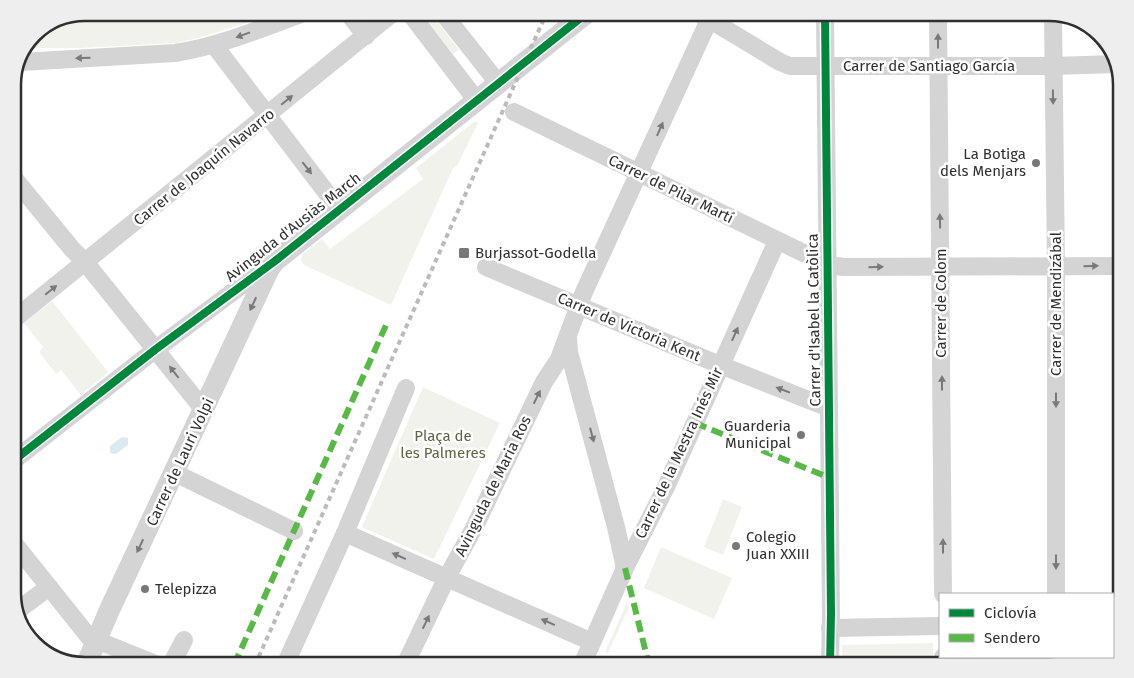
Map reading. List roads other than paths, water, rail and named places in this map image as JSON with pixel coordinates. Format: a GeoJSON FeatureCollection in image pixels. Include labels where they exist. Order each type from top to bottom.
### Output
{"type":"FeatureCollection","features":[{"type":"Feature","properties":{"kind":"street"},"geometry":{"type":"LineString","coordinates":[[26,62],[175,53],[214,45],[281,21]]}},
{"type":"Feature","properties":{"kind":"street"},"geometry":{"type":"LineString","coordinates":[[354,21],[366,36]]}},
{"type":"Feature","properties":{"kind":"street","name":"Carrer de Joaquín Navarro"},"geometry":{"type":"LineString","coordinates":[[21,314],[384,21]]}},
{"type":"Feature","properties":{"kind":"street"},"geometry":{"type":"LineString","coordinates":[[416,21],[476,101]]}},
{"type":"Feature","properties":{"kind":"street"},"geometry":{"type":"LineString","coordinates":[[449,21],[498,83]]}},
{"type":"Feature","properties":{"kind":"street","name":"Avinguda d'Ausiàs March"},"geometry":{"type":"LineString","coordinates":[[21,455],[156,349],[275,261],[577,21]]}},
{"type":"Feature","properties":{"kind":"street","name":"Avinguda de Maria Ros"},"geometry":{"type":"LineString","coordinates":[[409,657],[544,382],[559,358],[584,292],[640,173],[701,21]]}},
{"type":"Feature","properties":{"kind":"street","name":"Carrer de Santiago García"},"geometry":{"type":"LineString","coordinates":[[711,21],[785,65],[795,67],[1109,64]]}},
{"type":"Feature","properties":{"kind":"street","name":"Carrer d'Isabel la Catòlica"},"geometry":{"type":"LineString","coordinates":[[825,21],[830,657]]}},
{"type":"Feature","properties":{"kind":"street","name":"Carrer de Colom"},"geometry":{"type":"LineString","coordinates":[[938,21],[943,593]]}},
{"type":"Feature","properties":{"kind":"street","name":"Carrer de Mendizábal"},"geometry":{"type":"LineString","coordinates":[[1053,22],[1056,267],[1056,593]]}},
{"type":"Feature","properties":{"kind":"street"},"geometry":{"type":"LineString","coordinates":[[214,45],[339,210]]}},
{"type":"Feature","properties":{"kind":"street","name":"Carrer de Pilar Martí"},"geometry":{"type":"LineString","coordinates":[[514,112],[828,265]]}},
{"type":"Feature","properties":{"kind":"street"},"geometry":{"type":"LineString","coordinates":[[21,188],[72,249],[86,262],[204,410]]}},
{"type":"Feature","properties":{"kind":"street","name":"Carrer de la Mestra Inés Mir"},"geometry":{"type":"LineString","coordinates":[[586,657],[625,568],[666,487],[777,241]]}},
{"type":"Feature","properties":{"kind":"street","name":"Carrer de Lauri Volpi"},"geometry":{"type":"LineString","coordinates":[[90,657],[269,269],[275,261]]}},
{"type":"Feature","properties":{"kind":"street"},"geometry":{"type":"LineString","coordinates":[[828,265],[844,267],[1113,266]]}},
{"type":"Feature","properties":{"kind":"street","name":"Carrer de Victoria Kent"},"geometry":{"type":"LineString","coordinates":[[486,267],[720,365],[829,408]]}},
{"type":"Feature","properties":{"kind":"street"},"geometry":{"type":"LineString","coordinates":[[568,337],[569,352],[616,527],[625,568]]}},
{"type":"Feature","properties":{"kind":"street"},"geometry":{"type":"LineString","coordinates":[[551,373],[565,370],[577,379]]}},
{"type":"Feature","properties":{"kind":"street"},"geometry":{"type":"LineString","coordinates":[[289,657],[345,533],[406,388]]}},
{"type":"Feature","properties":{"kind":"street"},"geometry":{"type":"LineString","coordinates":[[175,473],[294,531]]}},
{"type":"Feature","properties":{"kind":"street"},"geometry":{"type":"LineString","coordinates":[[616,527],[626,535],[644,531]]}},
{"type":"Feature","properties":{"kind":"street"},"geometry":{"type":"LineString","coordinates":[[345,533],[592,642]]}},
{"type":"Feature","properties":{"kind":"street"},"geometry":{"type":"LineString","coordinates":[[21,552],[89,637],[97,642],[107,644],[137,657]]}},
{"type":"Feature","properties":{"kind":"street"},"geometry":{"type":"LineString","coordinates":[[22,607],[49,587]]}},
{"type":"Feature","properties":{"kind":"street"},"geometry":{"type":"LineString","coordinates":[[830,628],[939,626]]}},
{"type":"Feature","properties":{"kind":"street"},"geometry":{"type":"LineString","coordinates":[[176,657],[184,640]]}},
{"type":"Feature","properties":{"kind":"railway"},"geometry":{"type":"LineString","coordinates":[[259,657],[543,21]]}},
{"type":"Feature","properties":{"kind":"place","name":"La Botiga dels Menjars"},"geometry":{"type":"Point","coordinates":[1036,163]}},
{"type":"Feature","properties":{"kind":"place","name":"Burjassot-Godella"},"geometry":{"type":"Point","coordinates":[464,253]}},
{"type":"Feature","properties":{"kind":"place","name":"Guarderia Municipal"},"geometry":{"type":"Point","coordinates":[801,435]}},
{"type":"Feature","properties":{"kind":"place","name":"Colegio Juan XXIII"},"geometry":{"type":"Point","coordinates":[736,546]}},
{"type":"Feature","properties":{"kind":"place","name":"Telepizza"},"geometry":{"type":"Point","coordinates":[145,589]}},
{"type":"Feature","properties":{"kind":"park label","name":"Plaça de les Palmeres"},"geometry":{"type":"Point","coordinates":[443,444]}}]}
